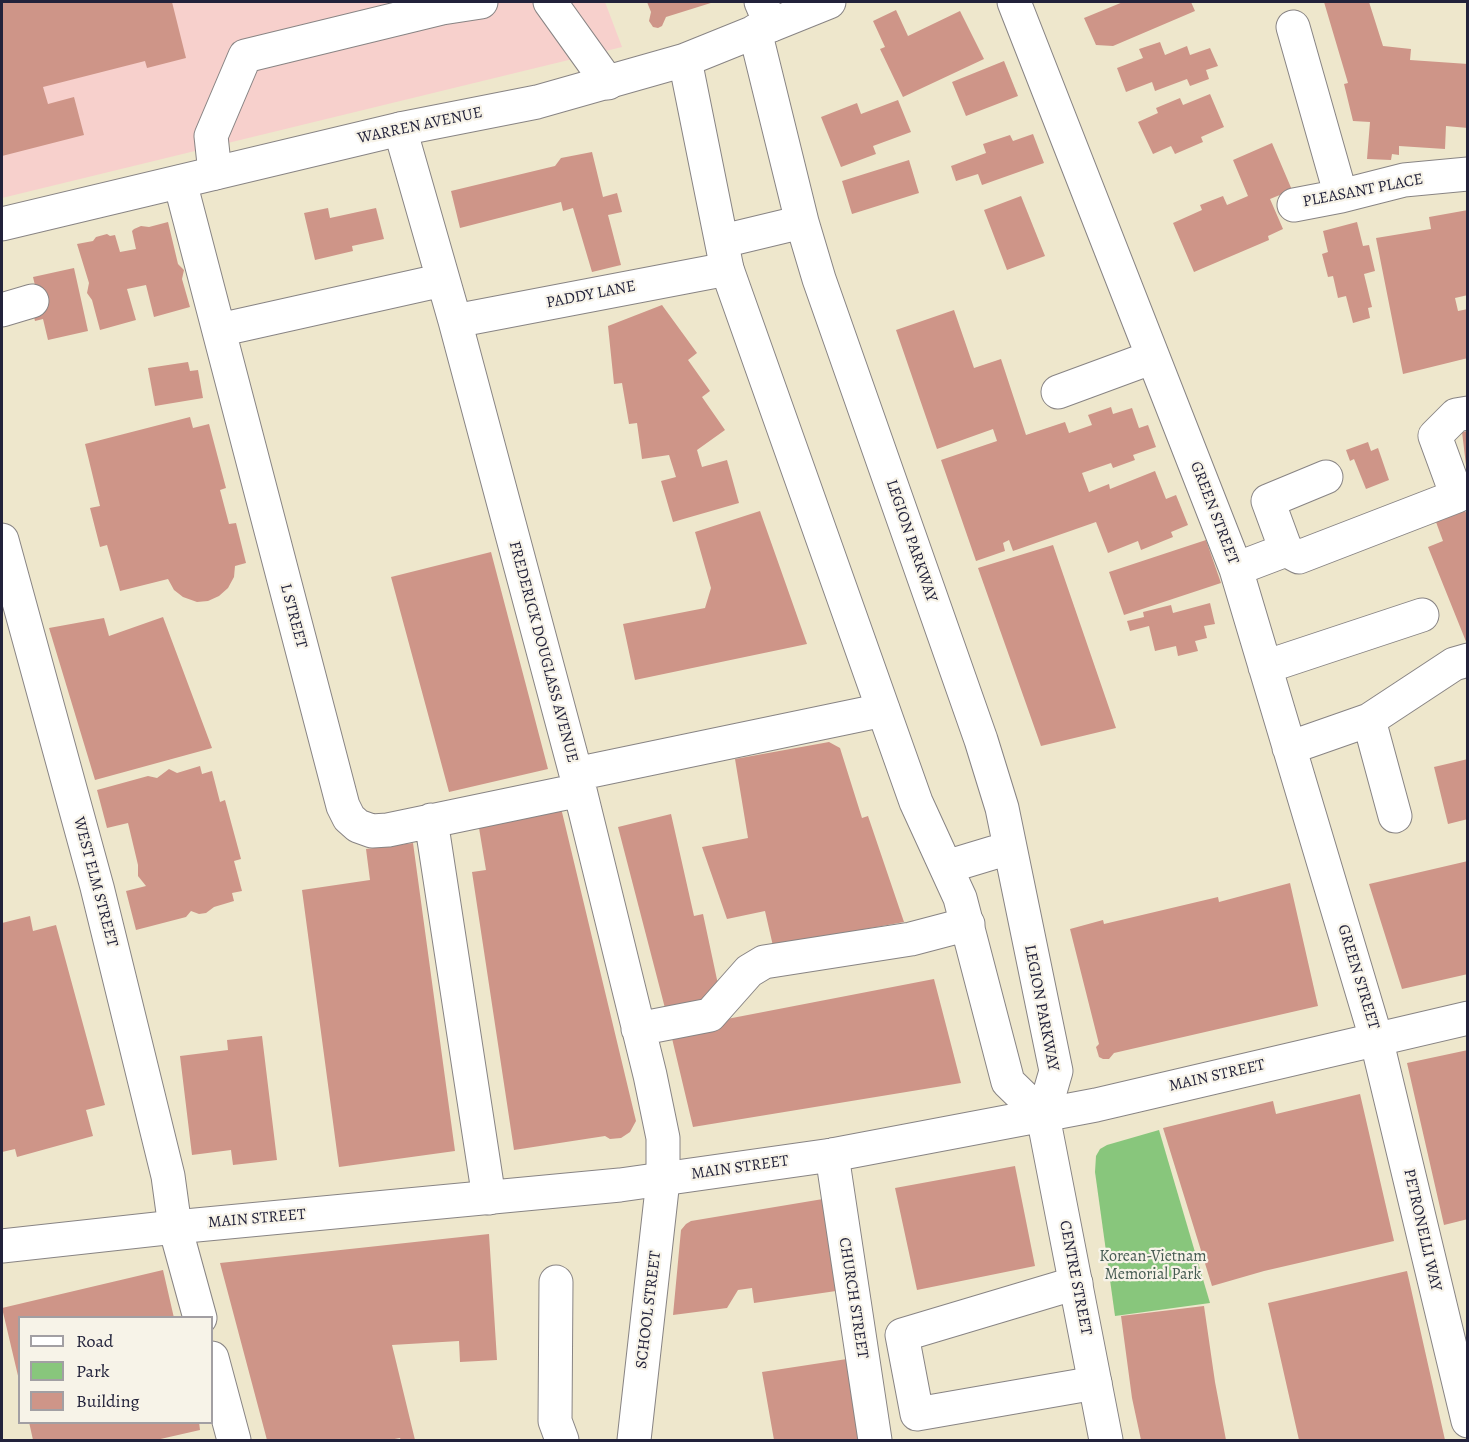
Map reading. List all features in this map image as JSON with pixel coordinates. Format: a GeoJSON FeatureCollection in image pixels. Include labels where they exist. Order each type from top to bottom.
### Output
{"type":"FeatureCollection","features":[{"type":"Feature","properties":{"kind":"street"},"geometry":{"type":"LineString","coordinates":[[215,173],[211,136],[245,56],[442,8],[481,2]]}},
{"type":"Feature","properties":{"kind":"street"},"geometry":{"type":"LineString","coordinates":[[550,2],[608,83]]}},
{"type":"Feature","properties":{"kind":"street","name":"WARREN AVENUE"},"geometry":{"type":"LineString","coordinates":[[2,224],[400,129],[537,102],[608,83],[685,60],[762,19],[829,2]]}},
{"type":"Feature","properties":{"kind":"street","name":"GREEN STREET"},"geometry":{"type":"LineString","coordinates":[[1014,2],[1236,569],[1376,1038]]}},
{"type":"Feature","properties":{"kind":"street","name":"LEGION PARKWAY"},"geometry":{"type":"LineString","coordinates":[[762,19],[802,222],[819,279],[981,740],[1002,808],[1056,1071],[1043,1116]]}},
{"type":"Feature","properties":{"kind":"street"},"geometry":{"type":"LineString","coordinates":[[1293,27],[1341,196]]}},
{"type":"Feature","properties":{"kind":"street"},"geometry":{"type":"LineString","coordinates":[[685,60],[725,255],[916,802],[960,898],[1008,1082],[1043,1116]]}},
{"type":"Feature","properties":{"kind":"street","name":"FREDERICK DOUGLASS AVENUE"},"geometry":{"type":"LineString","coordinates":[[400,129],[455,321],[578,782],[663,1138],[663,1180]]}},
{"type":"Feature","properties":{"kind":"street","name":"PLEASANT PLACE"},"geometry":{"type":"LineString","coordinates":[[1294,205],[1404,180],[1467,174]]}},
{"type":"Feature","properties":{"kind":"street","name":"L STREET"},"geometry":{"type":"LineString","coordinates":[[180,182],[343,806],[349,818],[358,826],[372,831],[431,820],[578,782],[883,710]]}},
{"type":"Feature","properties":{"kind":"street","name":"PADDY LANE"},"geometry":{"type":"LineString","coordinates":[[455,321],[725,255],[802,222]]}},
{"type":"Feature","properties":{"kind":"street"},"geometry":{"type":"LineString","coordinates":[[219,330],[443,280]]}},
{"type":"Feature","properties":{"kind":"street"},"geometry":{"type":"LineString","coordinates":[[1058,392],[1153,357]]}},
{"type":"Feature","properties":{"kind":"street"},"geometry":{"type":"LineString","coordinates":[[1326,477],[1268,501],[1286,550],[1299,557],[1462,497],[1435,436],[1456,415],[1467,413]]}},
{"type":"Feature","properties":{"kind":"street","name":"WEST ELM STREET"},"geometry":{"type":"LineString","coordinates":[[2,540],[98,887],[168,1176],[175,1227],[200,1316]]}},
{"type":"Feature","properties":{"kind":"street"},"geometry":{"type":"LineString","coordinates":[[1236,569],[1286,550]]}},
{"type":"Feature","properties":{"kind":"street"},"geometry":{"type":"LineString","coordinates":[[1265,667],[1422,615]]}},
{"type":"Feature","properties":{"kind":"street"},"geometry":{"type":"LineString","coordinates":[[1289,748],[1369,720],[1454,664],[1467,660]]}},
{"type":"Feature","properties":{"kind":"street"},"geometry":{"type":"LineString","coordinates":[[1369,720],[1395,816]]}},
{"type":"Feature","properties":{"kind":"street"},"geometry":{"type":"LineString","coordinates":[[431,820],[489,1198]]}},
{"type":"Feature","properties":{"kind":"street"},"geometry":{"type":"LineString","coordinates":[[946,867],[1009,848]]}},
{"type":"Feature","properties":{"kind":"street"},"geometry":{"type":"LineString","coordinates":[[638,1029],[710,1015],[749,971],[764,962],[911,939],[968,924]]}},
{"type":"Feature","properties":{"kind":"street","name":"MAIN STREET"},"geometry":{"type":"LineString","coordinates":[[2,1246],[663,1180],[832,1155],[1043,1116],[1467,1018]]}},
{"type":"Feature","properties":{"kind":"street","name":"PETRONELLI WAY"},"geometry":{"type":"LineString","coordinates":[[1376,1038],[1467,1421]]}},
{"type":"Feature","properties":{"kind":"street","name":"CENTRE STREET"},"geometry":{"type":"LineString","coordinates":[[1043,1116],[1106,1440]]}},
{"type":"Feature","properties":{"kind":"street","name":"CHURCH STREET"},"geometry":{"type":"LineString","coordinates":[[832,1155],[875,1440]]}},
{"type":"Feature","properties":{"kind":"street","name":"SCHOOL STREET"},"geometry":{"type":"LineString","coordinates":[[634,1440],[663,1180]]}},
{"type":"Feature","properties":{"kind":"street"},"geometry":{"type":"LineString","coordinates":[[556,1282],[555,1421],[562,1440]]}},
{"type":"Feature","properties":{"kind":"street"},"geometry":{"type":"LineString","coordinates":[[1076,1282],[902,1335],[917,1414],[1095,1383]]}},
{"type":"Feature","properties":{"kind":"street"},"geometry":{"type":"LineString","coordinates":[[213,1362],[234,1440]]}},
{"type":"Feature","properties":{"kind":"shaded area"},"geometry":{"type":"Polygon","coordinates":[[[2,2],[605,2],[622,47],[2,198],[2,2]]]}},
{"type":"Feature","properties":{"kind":"green space","name":"Korean-Vietnam Memorial Park"},"geometry":{"type":"Polygon","coordinates":[[[1159,1130],[1210,1303],[1115,1316],[1095,1172],[1096,1156],[1100,1149],[1107,1145],[1159,1130]]]}},
{"type":"Feature","properties":{"kind":"building"},"geometry":{"type":"Polygon","coordinates":[[[2,2],[172,2],[186,58],[147,68],[145,61],[43,87],[48,104],[74,97],[84,135],[2,156],[2,2]]]}},
{"type":"Feature","properties":{"kind":"building"},"geometry":{"type":"Polygon","coordinates":[[[647,2],[714,2],[666,17],[662,26],[658,28],[653,27],[649,21],[651,12],[647,2]]]}},
{"type":"Feature","properties":{"kind":"building"},"geometry":{"type":"Polygon","coordinates":[[[1123,2],[1191,2],[1195,11],[1113,46],[1096,45],[1084,18],[1123,2]]]}},
{"type":"Feature","properties":{"kind":"building"},"geometry":{"type":"Polygon","coordinates":[[[1324,2],[1369,2],[1383,46],[1411,49],[1410,60],[1468,64],[1468,128],[1446,126],[1445,149],[1399,146],[1399,155],[1392,154],[1391,160],[1367,159],[1370,122],[1353,121],[1344,84],[1348,83],[1324,2]]]}},
{"type":"Feature","properties":{"kind":"building"},"geometry":{"type":"Polygon","coordinates":[[[896,10],[908,36],[960,11],[984,59],[903,97],[880,49],[885,47],[873,21],[896,10]]]}},
{"type":"Feature","properties":{"kind":"building"},"geometry":{"type":"Polygon","coordinates":[[[1160,42],[1165,55],[1187,46],[1190,55],[1210,48],[1218,66],[1206,70],[1209,79],[1190,86],[1187,79],[1155,91],[1152,82],[1126,92],[1117,68],[1143,58],[1139,49],[1160,42]]]}},
{"type":"Feature","properties":{"kind":"building"},"geometry":{"type":"Polygon","coordinates":[[[1004,61],[1018,96],[966,116],[952,82],[1004,61]]]}},
{"type":"Feature","properties":{"kind":"building"},"geometry":{"type":"Polygon","coordinates":[[[1210,94],[1224,127],[1201,137],[1203,142],[1175,154],[1171,146],[1153,154],[1138,122],[1158,113],[1156,108],[1180,98],[1183,105],[1210,94]]]}},
{"type":"Feature","properties":{"kind":"building"},"geometry":{"type":"Polygon","coordinates":[[[898,100],[911,132],[873,146],[876,154],[841,167],[821,117],[857,103],[861,114],[898,100]]]}},
{"type":"Feature","properties":{"kind":"building"},"geometry":{"type":"Polygon","coordinates":[[[1033,134],[1044,163],[982,185],[978,174],[956,181],[951,166],[986,153],[983,144],[1010,135],[1013,141],[1033,134]]]}},
{"type":"Feature","properties":{"kind":"building"},"geometry":{"type":"Polygon","coordinates":[[[1272,143],[1292,190],[1270,199],[1283,229],[1268,236],[1269,240],[1194,272],[1173,223],[1202,210],[1200,205],[1223,196],[1227,205],[1248,196],[1233,160],[1272,143]]]}},
{"type":"Feature","properties":{"kind":"building"},"geometry":{"type":"Polygon","coordinates":[[[592,152],[603,197],[617,193],[622,212],[608,215],[621,265],[592,272],[573,208],[563,211],[561,202],[460,228],[451,191],[555,166],[561,158],[592,152]]]}},
{"type":"Feature","properties":{"kind":"building"},"geometry":{"type":"Polygon","coordinates":[[[909,160],[919,193],[852,214],[842,181],[909,160]]]}},
{"type":"Feature","properties":{"kind":"building"},"geometry":{"type":"Polygon","coordinates":[[[1021,196],[1045,256],[1007,270],[984,210],[1021,196]]]}},
{"type":"Feature","properties":{"kind":"building"},"geometry":{"type":"Polygon","coordinates":[[[328,208],[330,218],[376,208],[384,239],[352,246],[353,251],[315,260],[304,213],[328,208]]]}},
{"type":"Feature","properties":{"kind":"building"},"geometry":{"type":"Polygon","coordinates":[[[1468,210],[1468,295],[1455,298],[1458,311],[1468,309],[1468,358],[1403,374],[1376,238],[1431,229],[1429,217],[1468,210]]]}},
{"type":"Feature","properties":{"kind":"building"},"geometry":{"type":"Polygon","coordinates":[[[168,222],[178,264],[184,270],[182,279],[190,307],[154,317],[146,285],[127,289],[136,320],[100,330],[92,300],[87,293],[89,283],[77,244],[93,241],[96,237],[107,234],[115,235],[120,252],[136,249],[132,231],[134,229],[168,222]]]}},
{"type":"Feature","properties":{"kind":"building"},"geometry":{"type":"Polygon","coordinates":[[[1357,222],[1363,246],[1369,245],[1375,271],[1364,274],[1372,307],[1368,308],[1370,318],[1353,323],[1346,296],[1338,298],[1333,276],[1328,277],[1322,254],[1328,252],[1323,231],[1357,222]]]}},
{"type":"Feature","properties":{"kind":"building"},"geometry":{"type":"Polygon","coordinates":[[[74,268],[88,331],[48,340],[43,319],[35,321],[33,313],[41,311],[33,277],[74,268]]]}},
{"type":"Feature","properties":{"kind":"building"},"geometry":{"type":"Polygon","coordinates":[[[662,305],[697,353],[688,360],[710,391],[702,397],[725,430],[697,450],[702,467],[727,460],[739,503],[673,522],[661,481],[676,477],[669,455],[642,459],[637,423],[629,424],[622,383],[614,384],[608,326],[662,305]]]}},
{"type":"Feature","properties":{"kind":"building"},"geometry":{"type":"Polygon","coordinates":[[[954,310],[974,368],[1001,359],[1026,435],[1065,422],[1069,433],[1092,425],[1088,415],[1111,407],[1113,414],[1132,408],[1139,428],[1148,425],[1156,447],[1133,455],[1135,460],[1113,468],[1111,463],[1082,473],[1089,492],[1109,484],[1110,489],[1155,471],[1166,499],[1176,495],[1188,525],[1171,532],[1173,537],[1141,550],[1138,541],[1108,553],[1096,522],[1013,551],[1009,540],[1003,543],[1005,551],[976,561],[941,460],[997,441],[993,429],[937,449],[896,330],[954,310]]]}},
{"type":"Feature","properties":{"kind":"building"},"geometry":{"type":"Polygon","coordinates":[[[188,362],[190,371],[198,370],[203,398],[155,406],[148,368],[188,362]]]}},
{"type":"Feature","properties":{"kind":"building"},"geometry":{"type":"Polygon","coordinates":[[[190,417],[193,428],[209,424],[226,488],[220,490],[229,524],[236,523],[246,563],[235,566],[234,577],[228,588],[219,596],[208,601],[197,602],[183,597],[174,590],[168,579],[120,591],[107,545],[100,547],[90,508],[100,506],[85,444],[190,417]]]}},
{"type":"Feature","properties":{"kind":"building"},"geometry":{"type":"Polygon","coordinates":[[[1468,431],[1468,465],[1466,465],[1462,432],[1468,431]]]}},
{"type":"Feature","properties":{"kind":"building"},"geometry":{"type":"Polygon","coordinates":[[[1368,442],[1371,451],[1378,448],[1389,480],[1366,489],[1354,459],[1350,461],[1346,450],[1368,442]]]}},
{"type":"Feature","properties":{"kind":"building"},"geometry":{"type":"Polygon","coordinates":[[[760,511],[807,644],[635,680],[623,624],[705,608],[711,588],[695,532],[760,511]]]}},
{"type":"Feature","properties":{"kind":"building"},"geometry":{"type":"Polygon","coordinates":[[[1465,511],[1468,516],[1467,644],[1428,547],[1443,541],[1436,522],[1465,511]]]}},
{"type":"Feature","properties":{"kind":"building"},"geometry":{"type":"Polygon","coordinates":[[[1206,540],[1221,583],[1124,615],[1109,572],[1206,540]]]}},
{"type":"Feature","properties":{"kind":"building"},"geometry":{"type":"Polygon","coordinates":[[[1053,545],[1116,728],[1041,746],[978,568],[1053,545]]]}},
{"type":"Feature","properties":{"kind":"building"},"geometry":{"type":"Polygon","coordinates":[[[491,552],[548,769],[449,792],[391,577],[491,552]]]}},
{"type":"Feature","properties":{"kind":"building"},"geometry":{"type":"Polygon","coordinates":[[[1210,603],[1215,624],[1204,626],[1207,638],[1195,641],[1198,651],[1178,656],[1176,646],[1155,651],[1149,626],[1130,631],[1127,621],[1144,617],[1143,612],[1171,605],[1173,613],[1210,603]]]}},
{"type":"Feature","properties":{"kind":"building"},"geometry":{"type":"Polygon","coordinates":[[[163,617],[212,748],[95,780],[49,628],[104,618],[109,636],[163,617]]]}},
{"type":"Feature","properties":{"kind":"building"},"geometry":{"type":"Polygon","coordinates":[[[829,742],[840,748],[862,818],[868,816],[904,922],[773,946],[765,911],[727,919],[702,847],[748,838],[735,759],[829,742]]]}},
{"type":"Feature","properties":{"kind":"building"},"geometry":{"type":"Polygon","coordinates":[[[1468,759],[1468,819],[1448,824],[1434,767],[1468,759]]]}},
{"type":"Feature","properties":{"kind":"building"},"geometry":{"type":"Polygon","coordinates":[[[200,766],[202,774],[212,771],[220,802],[225,800],[241,859],[234,861],[242,891],[232,893],[234,901],[214,907],[206,913],[199,914],[191,911],[186,917],[136,930],[126,891],[146,886],[138,876],[138,865],[128,823],[107,828],[97,790],[148,776],[157,778],[169,769],[177,773],[200,766]]]}},
{"type":"Feature","properties":{"kind":"building"},"geometry":{"type":"Polygon","coordinates":[[[561,808],[636,1121],[630,1132],[621,1138],[610,1139],[605,1136],[514,1150],[472,872],[486,870],[479,828],[561,808]]]}},
{"type":"Feature","properties":{"kind":"building"},"geometry":{"type":"Polygon","coordinates":[[[671,814],[694,916],[703,914],[719,989],[707,1002],[666,1012],[618,827],[671,814]]]}},
{"type":"Feature","properties":{"kind":"building"},"geometry":{"type":"Polygon","coordinates":[[[413,843],[455,1151],[339,1167],[302,890],[370,880],[366,849],[413,843]]]}},
{"type":"Feature","properties":{"kind":"building"},"geometry":{"type":"Polygon","coordinates":[[[1468,861],[1468,974],[1402,989],[1369,884],[1468,861]]]}},
{"type":"Feature","properties":{"kind":"building"},"geometry":{"type":"Polygon","coordinates":[[[1290,883],[1318,1006],[1114,1053],[1109,1059],[1099,1057],[1096,1047],[1099,1044],[1070,929],[1103,920],[1104,924],[1218,897],[1219,902],[1290,883]]]}},
{"type":"Feature","properties":{"kind":"building"},"geometry":{"type":"Polygon","coordinates":[[[30,916],[33,931],[56,925],[105,1105],[86,1110],[93,1136],[17,1157],[15,1149],[2,1152],[2,923],[30,916]]]}},
{"type":"Feature","properties":{"kind":"building"},"geometry":{"type":"Polygon","coordinates":[[[934,979],[961,1083],[693,1127],[670,1030],[934,979]]]}},
{"type":"Feature","properties":{"kind":"building"},"geometry":{"type":"Polygon","coordinates":[[[262,1036],[277,1160],[233,1165],[231,1150],[192,1155],[180,1056],[228,1050],[227,1040],[262,1036]]]}},
{"type":"Feature","properties":{"kind":"building"},"geometry":{"type":"Polygon","coordinates":[[[1468,1050],[1468,1219],[1444,1225],[1407,1063],[1468,1050]]]}},
{"type":"Feature","properties":{"kind":"building"},"geometry":{"type":"Polygon","coordinates":[[[1360,1094],[1394,1241],[1264,1271],[1212,1286],[1163,1128],[1273,1101],[1276,1114],[1360,1094]]]}},
{"type":"Feature","properties":{"kind":"building"},"geometry":{"type":"Polygon","coordinates":[[[1015,1166],[1035,1266],[917,1290],[895,1188],[1015,1166]]]}},
{"type":"Feature","properties":{"kind":"building"},"geometry":{"type":"Polygon","coordinates":[[[823,1199],[836,1291],[754,1303],[752,1288],[738,1290],[727,1308],[673,1315],[681,1230],[686,1224],[691,1221],[823,1199]]]}},
{"type":"Feature","properties":{"kind":"building"},"geometry":{"type":"Polygon","coordinates":[[[489,1234],[497,1360],[460,1362],[459,1341],[392,1345],[415,1440],[401,1440],[400,1438],[389,1440],[267,1440],[220,1263],[489,1234]]]}},
{"type":"Feature","properties":{"kind":"building"},"geometry":{"type":"Polygon","coordinates":[[[163,1270],[174,1316],[18,1316],[18,1376],[2,1308],[163,1270]]]}},
{"type":"Feature","properties":{"kind":"building"},"geometry":{"type":"Polygon","coordinates":[[[1407,1271],[1445,1440],[1299,1440],[1268,1303],[1407,1271]]]}},
{"type":"Feature","properties":{"kind":"building"},"geometry":{"type":"Polygon","coordinates":[[[1204,1306],[1226,1440],[1141,1440],[1132,1398],[1121,1316],[1204,1306]]]}},
{"type":"Feature","properties":{"kind":"building"},"geometry":{"type":"Polygon","coordinates":[[[847,1359],[860,1440],[774,1440],[762,1372],[847,1359]]]}},
{"type":"Feature","properties":{"kind":"building"},"geometry":{"type":"Polygon","coordinates":[[[29,1424],[199,1424],[200,1430],[156,1440],[33,1440],[29,1424]]]}}]}
